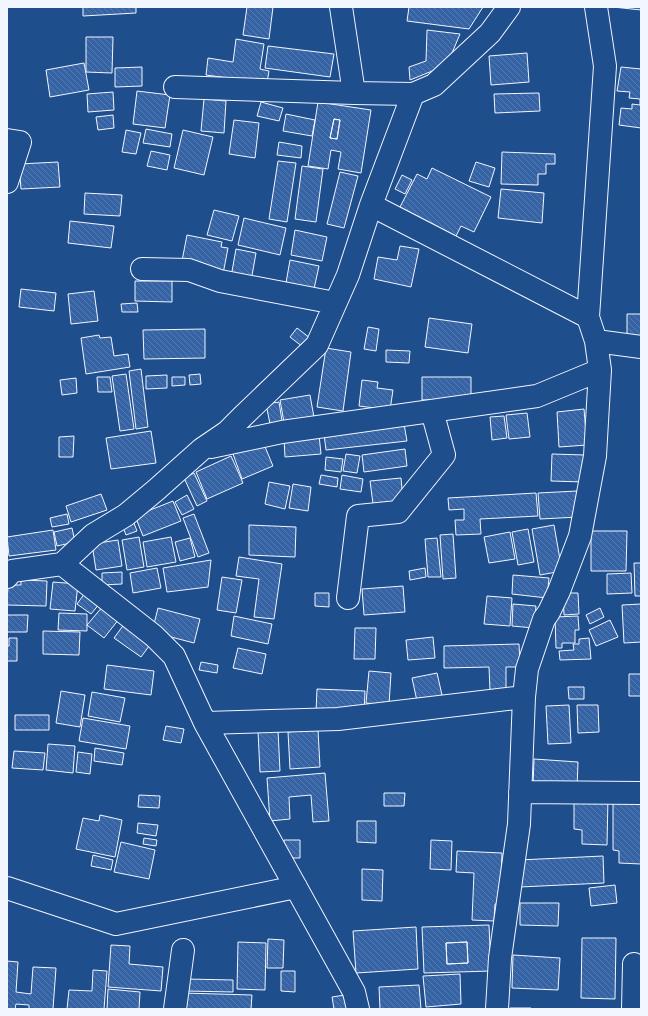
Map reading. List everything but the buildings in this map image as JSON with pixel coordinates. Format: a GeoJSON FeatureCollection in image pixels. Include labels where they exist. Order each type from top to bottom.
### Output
{"type":"FeatureCollection","features":[{"type":"Feature","properties":{"kind":"street"},"geometry":{"type":"LineString","coordinates":[[341,7],[354,93]]}},
{"type":"Feature","properties":{"kind":"street"},"geometry":{"type":"LineString","coordinates":[[175,87],[413,94],[434,85],[490,33],[509,7]]}},
{"type":"Feature","properties":{"kind":"street"},"geometry":{"type":"LineString","coordinates":[[497,1009],[500,958],[519,824],[524,697],[527,669],[544,619],[559,591],[580,536],[595,456],[600,370],[596,341],[588,317],[605,66],[596,7]]}},
{"type":"Feature","properties":{"kind":"street"},"geometry":{"type":"LineString","coordinates":[[9,570],[62,564],[93,535],[126,515],[202,449],[227,432],[316,346],[348,275],[371,205],[413,94]]}},
{"type":"Feature","properties":{"kind":"street"},"geometry":{"type":"LineString","coordinates":[[7,140],[20,142],[7,182]]}},
{"type":"Feature","properties":{"kind":"street"},"geometry":{"type":"LineString","coordinates":[[371,205],[588,317]]}},
{"type":"Feature","properties":{"kind":"street"},"geometry":{"type":"LineString","coordinates":[[142,269],[189,270],[220,282],[335,303]]}},
{"type":"Feature","properties":{"kind":"street"},"geometry":{"type":"LineString","coordinates":[[596,341],[641,348]]}},
{"type":"Feature","properties":{"kind":"street"},"geometry":{"type":"LineString","coordinates":[[202,449],[282,432],[537,396],[600,370]]}},
{"type":"Feature","properties":{"kind":"street"},"geometry":{"type":"LineString","coordinates":[[348,598],[358,516],[398,512],[444,455],[432,411]]}},
{"type":"Feature","properties":{"kind":"street"},"geometry":{"type":"LineString","coordinates":[[62,564],[154,636],[174,656],[205,723],[354,992],[358,1009]]}},
{"type":"Feature","properties":{"kind":"street"},"geometry":{"type":"LineString","coordinates":[[205,723],[338,719],[524,697]]}},
{"type":"Feature","properties":{"kind":"street"},"geometry":{"type":"LineString","coordinates":[[520,792],[641,792]]}},
{"type":"Feature","properties":{"kind":"street"},"geometry":{"type":"LineString","coordinates":[[7,888],[116,924],[296,887]]}},
{"type":"Feature","properties":{"kind":"street"},"geometry":{"type":"LineString","coordinates":[[175,1009],[183,950]]}},
{"type":"Feature","properties":{"kind":"street"},"geometry":{"type":"LineString","coordinates":[[633,1009],[634,964]]}}]}
